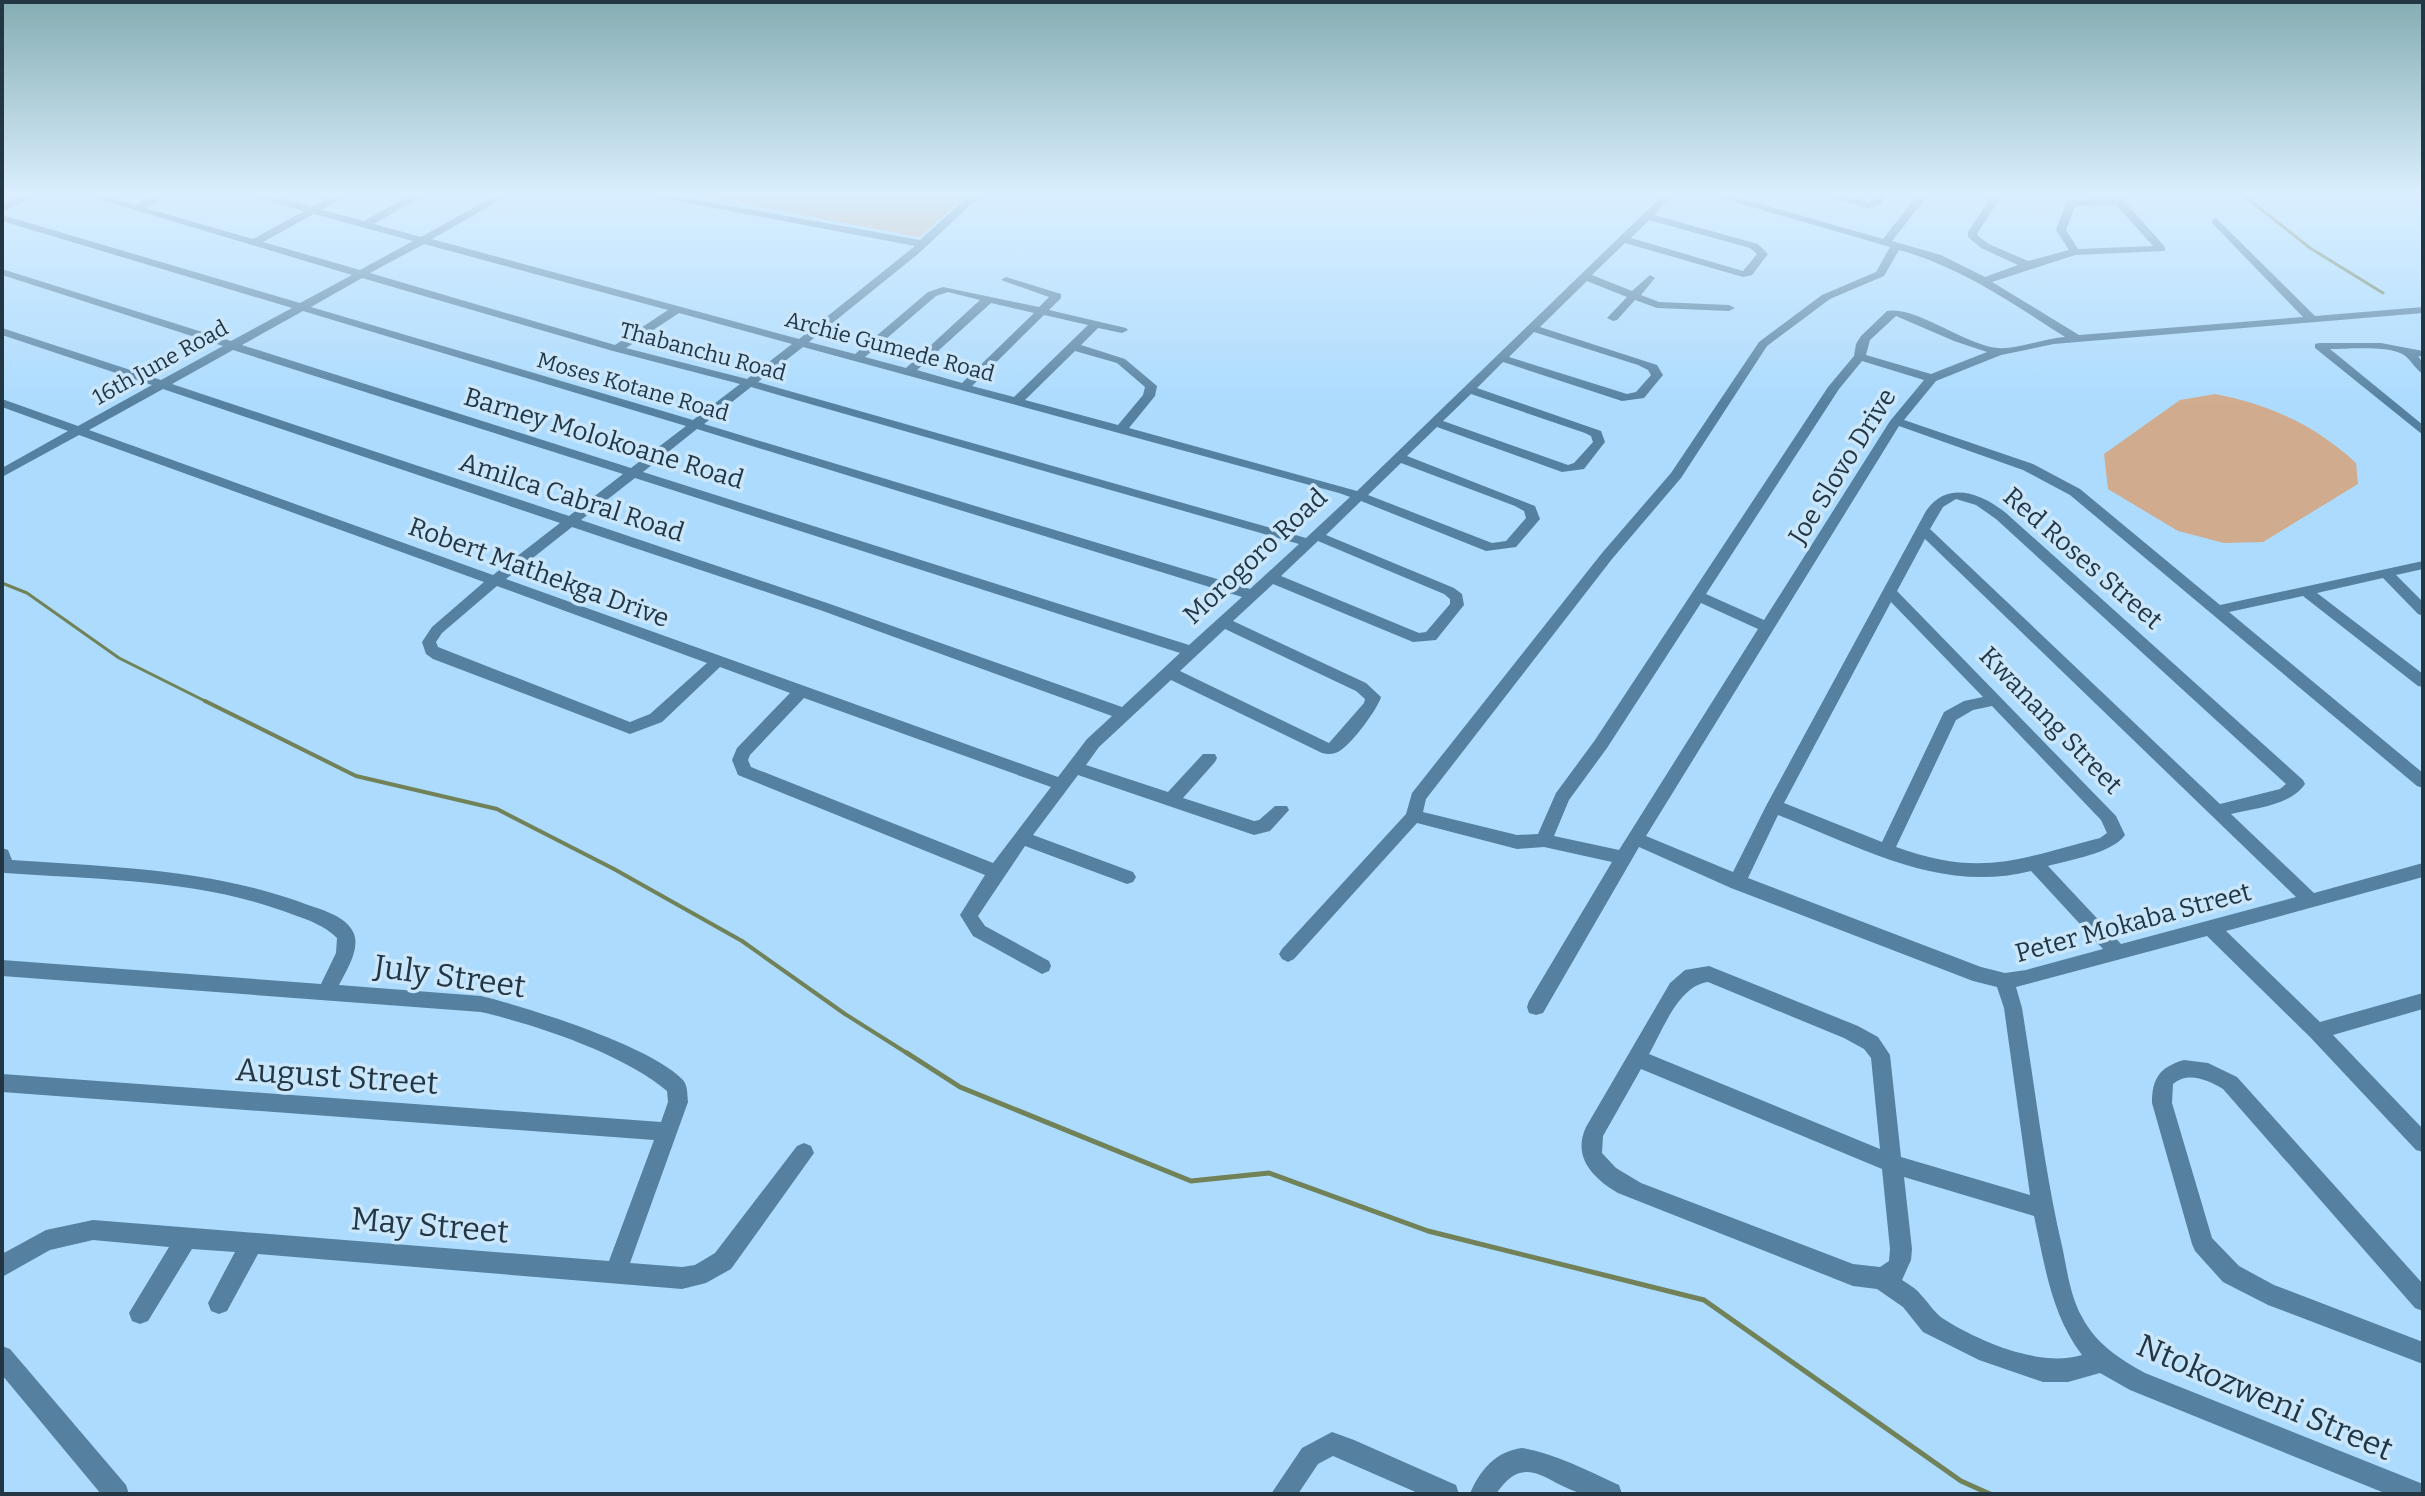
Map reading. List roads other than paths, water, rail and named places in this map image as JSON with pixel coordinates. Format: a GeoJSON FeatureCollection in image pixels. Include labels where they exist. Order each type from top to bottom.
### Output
{"type":"FeatureCollection","features":[{"type":"Feature","properties":{"kind":"street","name":"Moses Kotane Road"},"geometry":{"type":"LineString","coordinates":[[154,264],[1252,595]]}},
{"type":"Feature","properties":{"kind":"street","name":"Thabanchu Road"},"geometry":{"type":"LineString","coordinates":[[331,264],[617,349],[1313,539],[1449,591],[1457,597],[1457,605],[1431,636],[1418,638],[1272,578]]}},
{"type":"Feature","properties":{"kind":"street","name":"16th June Road"},"geometry":{"type":"LineString","coordinates":[[2,473],[380,264]]}},
{"type":"Feature","properties":{"kind":"street","name":"Archie Gumede Road"},"geometry":{"type":"LineString","coordinates":[[508,264],[1360,495],[1491,548],[1509,546],[1533,519],[1530,509],[1520,503],[1397,457]]}},
{"type":"Feature","properties":{"kind":"street"},"geometry":{"type":"LineString","coordinates":[[717,662],[652,721],[630,728],[433,652],[429,642],[433,634],[494,581],[572,523],[898,264]]}},
{"type":"Feature","properties":{"kind":"street","name":"Morogoro Road"},"geometry":{"type":"LineString","coordinates":[[1042,966],[979,931],[970,919],[972,906],[1060,784],[1124,714],[1360,495],[1597,264]]}},
{"type":"Feature","properties":{"kind":"street"},"geometry":{"type":"LineString","coordinates":[[1708,264],[1743,274],[1748,273],[1755,264]]}},
{"type":"Feature","properties":{"kind":"street"},"geometry":{"type":"LineString","coordinates":[[1288,954],[1414,816],[1418,797],[1607,556],[1676,475],[1763,344],[1826,297],[1880,274],[1884,264]]}},
{"type":"Feature","properties":{"kind":"street"},"geometry":{"type":"LineString","coordinates":[[1950,264],[1984,281],[2077,339]]}},
{"type":"Feature","properties":{"kind":"street"},"geometry":{"type":"LineString","coordinates":[[1984,281],[2031,264]]}},
{"type":"Feature","properties":{"kind":"street"},"geometry":{"type":"LineString","coordinates":[[2258,264],[2311,318]]}},
{"type":"Feature","properties":{"kind":"street","name":"Barney Molokoane Road"},"geometry":{"type":"LineString","coordinates":[[2,272],[1190,651]]}},
{"type":"Feature","properties":{"kind":"street"},"geometry":{"type":"LineString","coordinates":[[1584,276],[1666,307],[1729,308]]}},
{"type":"Feature","properties":{"kind":"street"},"geometry":{"type":"LineString","coordinates":[[1613,318],[1650,278]]}},
{"type":"Feature","properties":{"kind":"street"},"geometry":{"type":"LineString","coordinates":[[965,386],[1057,294],[1006,280]]}},
{"type":"Feature","properties":{"kind":"street"},"geometry":{"type":"LineString","coordinates":[[858,357],[932,294],[947,289],[1122,330]]}},
{"type":"Feature","properties":{"kind":"street"},"geometry":{"type":"LineString","coordinates":[[909,371],[989,298]]}},
{"type":"Feature","properties":{"kind":"street"},"geometry":{"type":"LineString","coordinates":[[617,349],[678,309]]}},
{"type":"Feature","properties":{"kind":"street","name":"Joe Slovo Drive"},"geometry":{"type":"LineString","coordinates":[[1536,1007],[1623,858],[1896,421],[1932,378],[1998,352],[2077,339],[2423,310]]}},
{"type":"Feature","properties":{"kind":"street"},"geometry":{"type":"LineString","coordinates":[[1544,840],[1562,797],[1601,744],[1818,411],[1860,357],[1859,349],[1864,340],[1894,312],[1998,352]]}},
{"type":"Feature","properties":{"kind":"street"},"geometry":{"type":"LineString","coordinates":[[1017,401],[1096,324]]}},
{"type":"Feature","properties":{"kind":"street"},"geometry":{"type":"LineString","coordinates":[[1502,358],[1626,398],[1640,395],[1657,375],[1646,364],[1533,328]]}},
{"type":"Feature","properties":{"kind":"street","name":"Amilca Cabral Road"},"geometry":{"type":"LineString","coordinates":[[2,331],[825,607],[1124,714]]}},
{"type":"Feature","properties":{"kind":"street"},"geometry":{"type":"LineString","coordinates":[[2423,354],[2357,345],[2319,346],[2423,431]]}},
{"type":"Feature","properties":{"kind":"street"},"geometry":{"type":"LineString","coordinates":[[1074,347],[1121,361],[1151,386],[1151,393],[1120,430]]}},
{"type":"Feature","properties":{"kind":"street"},"geometry":{"type":"LineString","coordinates":[[2406,350],[2423,370]]}},
{"type":"Feature","properties":{"kind":"street"},"geometry":{"type":"LineString","coordinates":[[1860,357],[1874,358],[1932,378]]}},
{"type":"Feature","properties":{"kind":"street"},"geometry":{"type":"LineString","coordinates":[[1434,422],[1567,469],[1579,466],[1599,442],[1597,434],[1589,430],[1469,389]]}},
{"type":"Feature","properties":{"kind":"street","name":"Robert Mathekga Drive"},"geometry":{"type":"LineString","coordinates":[[2,403],[1060,784]]}},
{"type":"Feature","properties":{"kind":"street"},"geometry":{"type":"LineString","coordinates":[[1896,421],[2009,459],[2058,481],[2092,504],[2423,782]]}},
{"type":"Feature","properties":{"kind":"street","name":"Red Roses Street"},"geometry":{"type":"LineString","coordinates":[[1737,883],[1774,806],[1923,530],[1943,499],[1962,497],[1987,505],[2165,661],[2297,784],[2285,794],[2217,811]]}},
{"type":"Feature","properties":{"kind":"street"},"geometry":{"type":"LineString","coordinates":[[1923,530],[2311,901]]}},
{"type":"Feature","properties":{"kind":"street"},"geometry":{"type":"LineString","coordinates":[[2218,610],[2423,565]]}},
{"type":"Feature","properties":{"kind":"street"},"geometry":{"type":"LineString","coordinates":[[2385,572],[2423,611]]}},
{"type":"Feature","properties":{"kind":"street"},"geometry":{"type":"LineString","coordinates":[[2304,590],[2423,682]]}},
{"type":"Feature","properties":{"kind":"street","name":"Kwanang Street"},"geometry":{"type":"LineString","coordinates":[[1774,806],[1887,849],[1958,871],[1993,871],[2105,843],[2114,838],[2117,831],[2108,816],[1891,593]]}},
{"type":"Feature","properties":{"kind":"street"},"geometry":{"type":"LineString","coordinates":[[1698,596],[1769,628]]}},
{"type":"Feature","properties":{"kind":"street"},"geometry":{"type":"LineString","coordinates":[[1168,672],[1328,749],[1335,747],[1371,705],[1373,697],[1366,690],[1223,622]]}},
{"type":"Feature","properties":{"kind":"street"},"geometry":{"type":"LineString","coordinates":[[801,691],[743,752],[740,760],[744,771],[996,872]]}},
{"type":"Feature","properties":{"kind":"street"},"geometry":{"type":"LineString","coordinates":[[1887,849],[1950,716],[1969,705],[1996,700]]}},
{"type":"Feature","properties":{"kind":"street"},"geometry":{"type":"LineString","coordinates":[[1171,800],[1209,758]]}},
{"type":"Feature","properties":{"kind":"street"},"geometry":{"type":"LineString","coordinates":[[1074,767],[1254,828],[1264,826],[1281,810]]}},
{"type":"Feature","properties":{"kind":"street"},"geometry":{"type":"LineString","coordinates":[[1414,816],[1517,842],[1544,840],[1623,858]]}},
{"type":"Feature","properties":{"kind":"street"},"geometry":{"type":"LineString","coordinates":[[1023,838],[1127,877]]}},
{"type":"Feature","properties":{"kind":"street","name":"Peter Mokaba Street"},"geometry":{"type":"LineString","coordinates":[[1636,839],[1737,883],[1966,970],[2005,981],[2212,929],[2423,870]]}},
{"type":"Feature","properties":{"kind":"street"},"geometry":{"type":"LineString","coordinates":[[2033,861],[2118,953]]}},
{"type":"Feature","properties":{"kind":"street"},"geometry":{"type":"LineString","coordinates":[[3,863],[196,882],[268,895],[334,924],[346,936],[345,953],[327,991]]}},
{"type":"Feature","properties":{"kind":"street"},"geometry":{"type":"LineString","coordinates":[[2212,929],[2317,1031],[2423,1143]]}},
{"type":"Feature","properties":{"kind":"street","name":"July Street"},"geometry":{"type":"LineString","coordinates":[[2,968],[469,1003],[535,1018],[673,1082],[679,1094],[668,1132],[616,1272]]}},
{"type":"Feature","properties":{"kind":"street"},"geometry":{"type":"LineString","coordinates":[[1882,1280],[1896,1272],[1902,1259],[1880,1055],[1862,1037],[1825,1020],[1716,976],[1692,976],[1677,989],[1590,1140],[1591,1155],[1603,1170],[1634,1190],[1853,1275],[1882,1280],[1911,1299],[1931,1324],[1979,1349],[2043,1371],[2068,1371],[2102,1361]]}},
{"type":"Feature","properties":{"kind":"street","name":"Ntokozweni Street"},"geometry":{"type":"LineString","coordinates":[[2005,981],[2013,1008],[2043,1209],[2067,1311],[2081,1337],[2102,1361],[2138,1382],[2417,1494]]}},
{"type":"Feature","properties":{"kind":"street"},"geometry":{"type":"LineString","coordinates":[[2317,1031],[2421,1005]]}},
{"type":"Feature","properties":{"kind":"street"},"geometry":{"type":"LineString","coordinates":[[1639,1059],[1893,1164],[2043,1209]]}},
{"type":"Feature","properties":{"kind":"street"},"geometry":{"type":"LineString","coordinates":[[2423,1300],[2230,1083],[2212,1072],[2195,1069],[2163,1078],[2160,1084],[2162,1103],[2195,1222],[2203,1244],[2219,1263],[2248,1285],[2268,1294],[2423,1353]]}},
{"type":"Feature","properties":{"kind":"street","name":"August Street"},"geometry":{"type":"LineString","coordinates":[[2,1083],[668,1132]]}},
{"type":"Feature","properties":{"kind":"street","name":"May Street"},"geometry":{"type":"LineString","coordinates":[[2,1266],[46,1240],[79,1231],[682,1278],[711,1269],[733,1251],[804,1153]]}},
{"type":"Feature","properties":{"kind":"street"},"geometry":{"type":"LineString","coordinates":[[140,1313],[186,1239]]}},
{"type":"Feature","properties":{"kind":"street"},"geometry":{"type":"LineString","coordinates":[[219,1303],[252,1243]]}},
{"type":"Feature","properties":{"kind":"street"},"geometry":{"type":"LineString","coordinates":[[2,1357],[117,1494]]}},
{"type":"Feature","properties":{"kind":"street"},"geometry":{"type":"LineString","coordinates":[[1283,1494],[1310,1456],[1332,1444],[1447,1494]]}},
{"type":"Feature","properties":{"kind":"street"},"geometry":{"type":"LineString","coordinates":[[1482,1494],[1502,1468],[1519,1460],[1539,1464],[1610,1494]]}},
{"type":"Feature","properties":{"kind":"waterway"},"geometry":{"type":"LineString","coordinates":[[2336,264],[2383,293]]}},
{"type":"Feature","properties":{"kind":"waterway"},"geometry":{"type":"LineString","coordinates":[[2,583],[27,593],[119,658],[205,701]]}},
{"type":"Feature","properties":{"kind":"waterway"},"geometry":{"type":"LineString","coordinates":[[205,701],[356,776],[497,809],[614,869],[742,941],[845,1014],[910,1055]]}},
{"type":"Feature","properties":{"kind":"waterway"},"geometry":{"type":"LineString","coordinates":[[205,701],[209,703]]}},
{"type":"Feature","properties":{"kind":"waterway"},"geometry":{"type":"LineString","coordinates":[[907,1053],[960,1087],[1191,1181],[1269,1173],[1428,1231],[1704,1300],[1961,1481],[1990,1494]]}}]}
